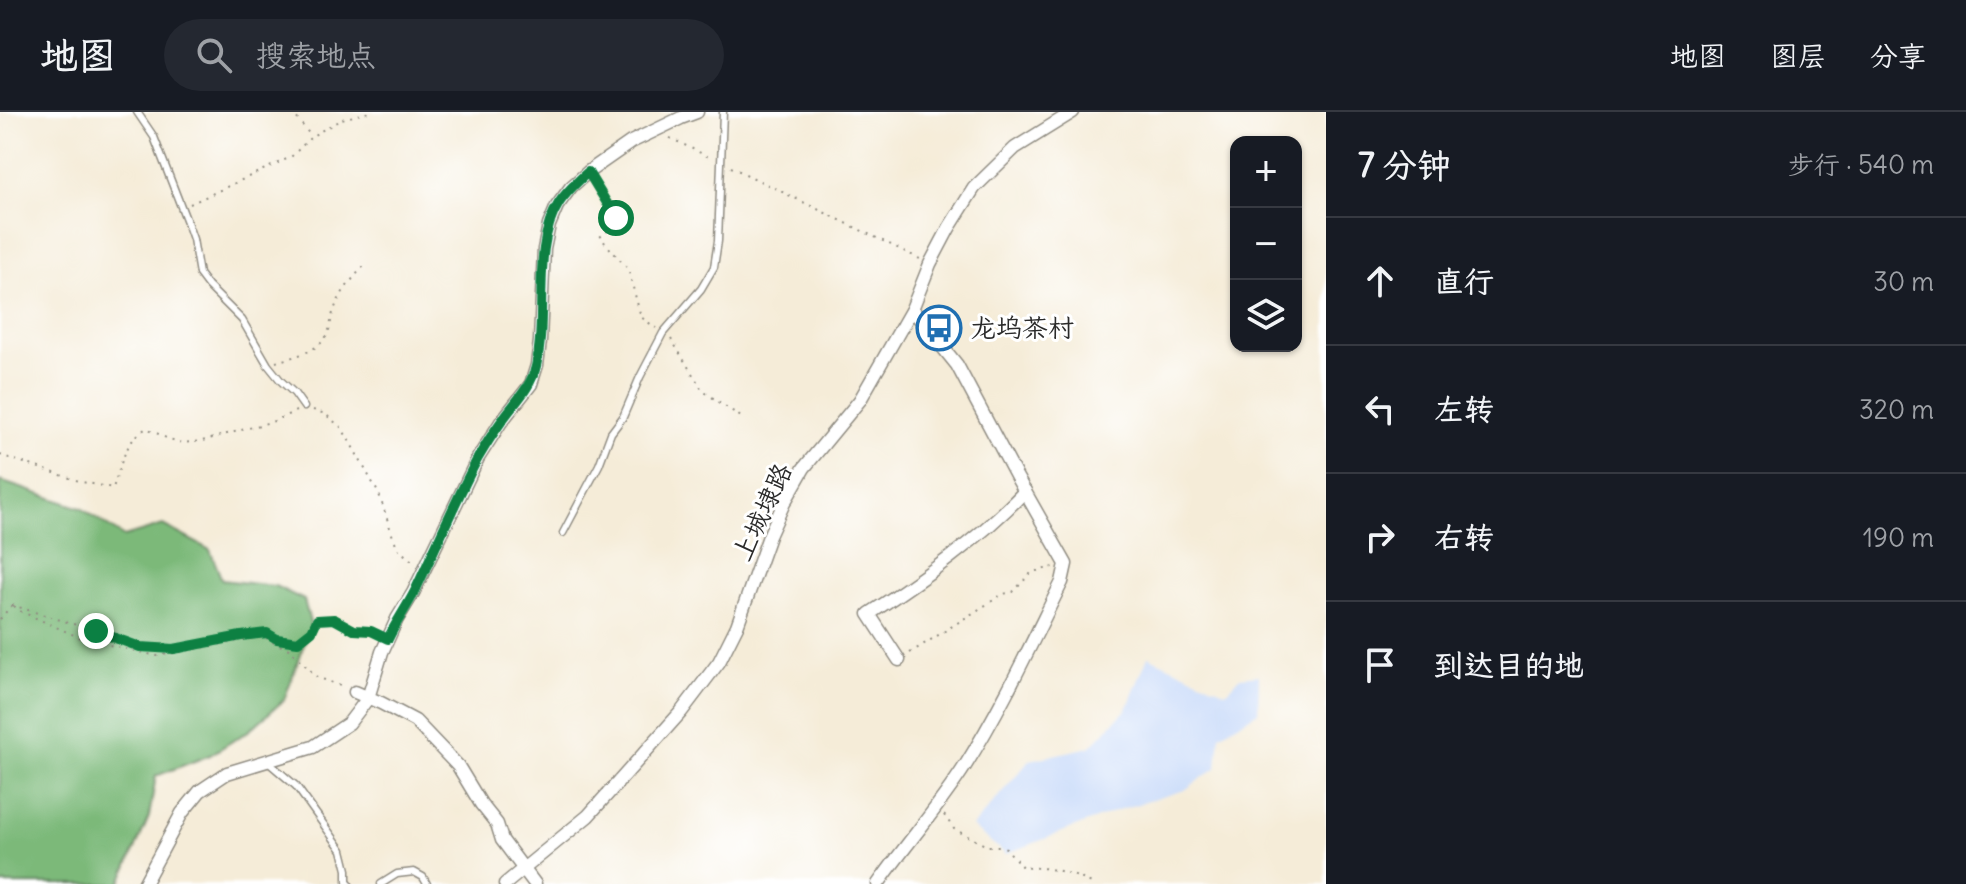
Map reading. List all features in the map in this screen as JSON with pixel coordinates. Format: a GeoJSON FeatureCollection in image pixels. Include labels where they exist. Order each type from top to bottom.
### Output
{"type":"FeatureCollection","features":[{"type":"Feature","properties":{"kind":"street"},"geometry":{"type":"LineString","coordinates":[[144,884],[182,813],[200,791],[227,773],[313,747],[349,723],[368,698],[382,652],[397,619],[413,593],[478,458],[531,384],[540,341],[544,249],[557,206],[571,187],[588,172],[631,142],[697,112]]}},
{"type":"Feature","properties":{"kind":"street","name":"上城埭路"},"geometry":{"type":"LineString","coordinates":[[505,884],[588,816],[681,712],[719,662],[737,626],[784,503],[804,468],[860,400],[912,309],[949,228],[974,188],[1015,148],[1073,112]]}},
{"type":"Feature","properties":{"kind":"street"},"geometry":{"type":"LineString","coordinates":[[878,884],[937,807],[993,719],[1062,582],[1066,564],[957,365],[912,309]]}},
{"type":"Feature","properties":{"kind":"street"},"geometry":{"type":"LineString","coordinates":[[899,660],[869,614],[1001,517],[1025,491]]}},
{"type":"Feature","properties":{"kind":"street"},"geometry":{"type":"LineString","coordinates":[[355,692],[415,721],[458,766],[497,824],[502,840],[535,884]]}},
{"type":"Feature","properties":{"kind":"lane"},"geometry":{"type":"LineString","coordinates":[[137,112],[154,137],[193,239],[199,274],[242,320],[268,365],[304,407]]}},
{"type":"Feature","properties":{"kind":"lane"},"geometry":{"type":"LineString","coordinates":[[563,533],[663,333],[701,289],[714,267],[718,241],[723,112]]}},
{"type":"Feature","properties":{"kind":"lane"},"geometry":{"type":"LineString","coordinates":[[268,762],[296,786],[342,850],[349,884]]}},
{"type":"Feature","properties":{"kind":"lane"},"geometry":{"type":"LineString","coordinates":[[381,884],[397,874],[414,872],[423,877],[427,884]]}},
{"type":"Feature","properties":{"kind":"path"},"geometry":{"type":"LineString","coordinates":[[292,112],[312,136]]}},
{"type":"Feature","properties":{"kind":"path"},"geometry":{"type":"LineString","coordinates":[[181,208],[291,157],[312,136],[342,119],[369,112]]}},
{"type":"Feature","properties":{"kind":"path"},"geometry":{"type":"LineString","coordinates":[[654,131],[930,264]]}},
{"type":"Feature","properties":{"kind":"path"},"geometry":{"type":"LineString","coordinates":[[588,172],[616,218],[610,229],[600,237],[628,269],[641,317],[672,339],[703,391],[741,417]]}},
{"type":"Feature","properties":{"kind":"path"},"geometry":{"type":"LineString","coordinates":[[268,365],[310,351],[322,342],[347,284],[364,266]]}},
{"type":"Feature","properties":{"kind":"path"},"geometry":{"type":"LineString","coordinates":[[0,455],[82,482],[113,488],[129,444],[147,428],[183,443],[202,441],[274,421],[304,407],[325,414],[342,428],[379,494],[399,550],[424,570]]}},
{"type":"Feature","properties":{"kind":"path"},"geometry":{"type":"LineString","coordinates":[[899,660],[1003,594],[1013,592],[1032,572],[1066,564]]}},
{"type":"Feature","properties":{"kind":"path"},"geometry":{"type":"LineString","coordinates":[[12,605],[140,647],[174,649],[267,633],[277,639],[298,642],[312,631],[317,620],[334,619],[354,630],[371,631],[388,639]]}},
{"type":"Feature","properties":{"kind":"path"},"geometry":{"type":"LineString","coordinates":[[0,619],[12,605]]}},
{"type":"Feature","properties":{"kind":"path"},"geometry":{"type":"LineString","coordinates":[[12,605],[83,639],[157,656],[264,636],[289,649],[317,677],[355,692]]}},
{"type":"Feature","properties":{"kind":"path"},"geometry":{"type":"LineString","coordinates":[[937,807],[954,829],[987,846],[1006,848],[1023,868],[1064,871],[1094,884]]}},
{"type":"Feature","properties":{"kind":"shaded area"},"geometry":{"type":"Polygon","coordinates":[[[1148,656],[1226,692],[1240,677],[1259,675],[1258,712],[1220,735],[1217,767],[1185,790],[1121,809],[1006,854],[972,827],[1030,760],[1090,747],[1127,709],[1148,656]]]}},
{"type":"Feature","properties":{"kind":"green space"},"geometry":{"type":"Polygon","coordinates":[[[0,481],[81,508],[124,537],[163,525],[210,550],[222,580],[275,586],[304,600],[311,626],[284,700],[250,730],[210,755],[156,776],[149,817],[120,884],[0,884],[0,481]]]}},
{"type":"Feature","properties":{"kind":"place","name":"龙坞茶村"},"geometry":{"type":"Point","coordinates":[939,328]}},
{"type":"Feature","properties":{"kind":"route"},"geometry":{"type":"LineString","coordinates":[[96,631],[140,647],[174,649],[267,633],[277,639],[298,642],[312,631],[317,620],[334,619],[354,630],[371,631],[388,639],[478,458],[531,384],[540,341],[544,249],[557,206],[571,187],[588,172],[616,218]]}}]}
